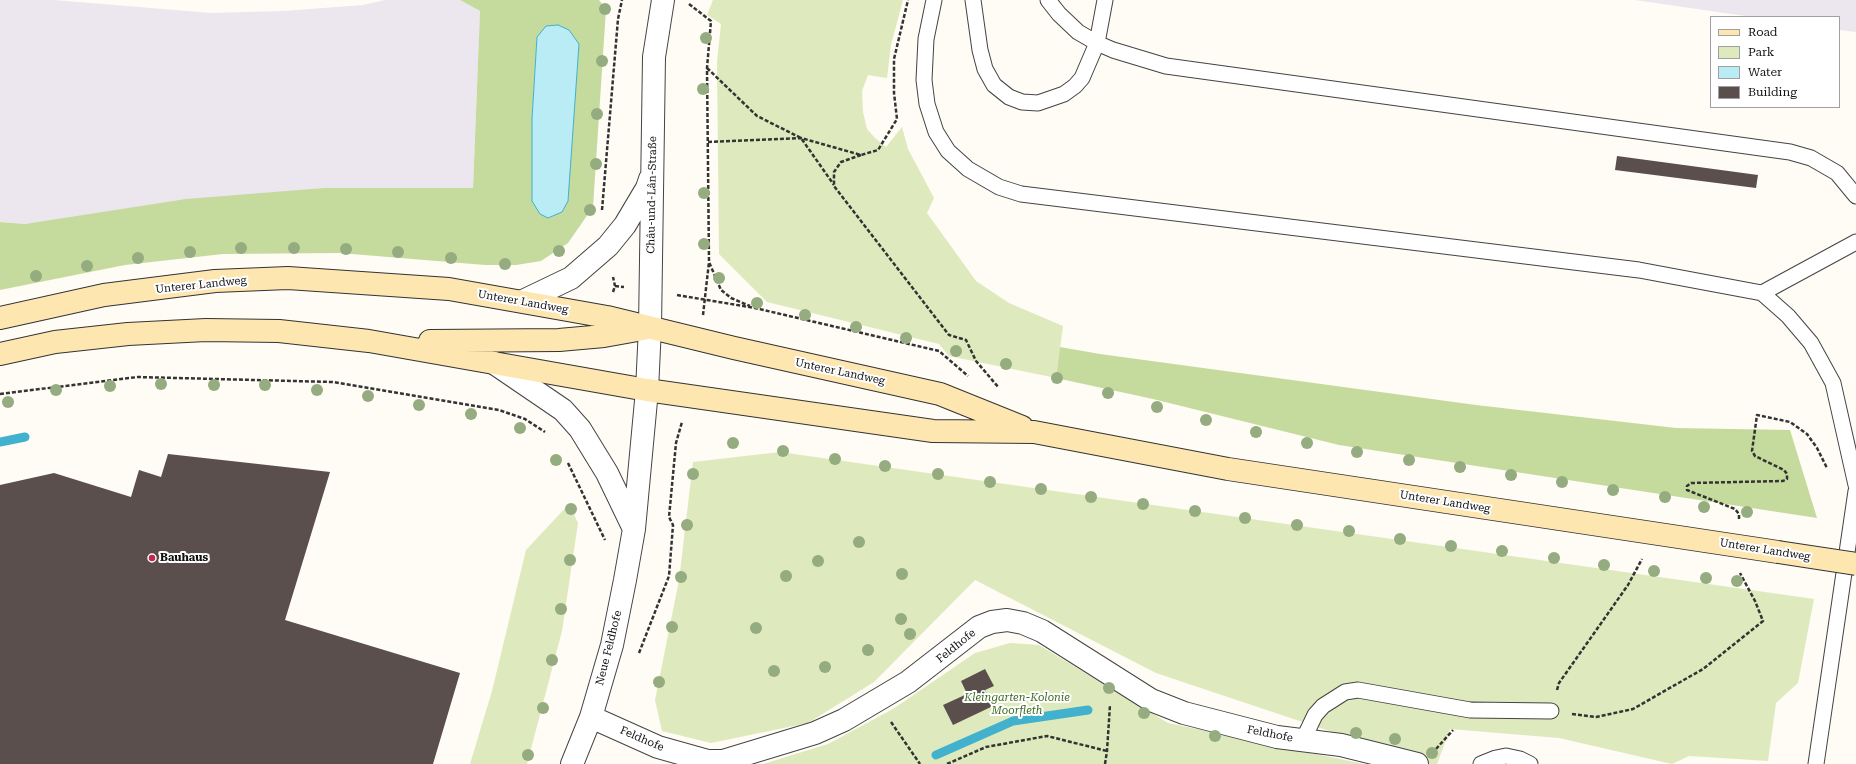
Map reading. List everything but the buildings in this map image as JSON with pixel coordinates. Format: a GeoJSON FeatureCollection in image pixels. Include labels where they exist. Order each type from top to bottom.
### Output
{"type":"FeatureCollection","features":[{"type":"Feature","properties":{"kind":"main road","name":"Unterer Landweg"},"geometry":{"type":"LineString","coordinates":[[0,318],[104,295],[215,282],[288,278],[449,289],[607,317],[734,348],[940,394],[1034,432]]}},
{"type":"Feature","properties":{"kind":"main road"},"geometry":{"type":"LineString","coordinates":[[369,341],[559,340],[604,336],[650,327]]}},
{"type":"Feature","properties":{"kind":"main road","name":"Unterer Landweg"},"geometry":{"type":"LineString","coordinates":[[0,354],[55,342],[128,334],[206,330],[279,331],[369,341],[647,390],[933,431],[1034,432],[1228,469],[1856,564]]}},
{"type":"Feature","properties":{"kind":"street","name":"Châu-und-Lân-Straße"},"geometry":{"type":"LineString","coordinates":[[647,390],[650,327],[654,56],[663,0]]}},
{"type":"Feature","properties":{"kind":"street"},"geometry":{"type":"LineString","coordinates":[[523,301],[572,278],[608,246],[625,225],[647,188],[652,174]]}},
{"type":"Feature","properties":{"kind":"street"},"geometry":{"type":"LineString","coordinates":[[493,362],[563,410],[580,429],[607,473],[634,529]]}},
{"type":"Feature","properties":{"kind":"street","name":"Neue Feldhofe"},"geometry":{"type":"LineString","coordinates":[[572,764],[591,717],[612,645],[634,529],[647,390]]}},
{"type":"Feature","properties":{"kind":"street","name":"Feldhofe"},"geometry":{"type":"LineString","coordinates":[[591,717],[658,747],[708,761],[723,762],[815,734],[878,702],[933,665],[966,636],[979,627],[992,622],[1007,620],[1024,624],[1042,631],[1151,700],[1184,713],[1278,737],[1341,744],[1426,758]]}},
{"type":"Feature","properties":{"kind":"lane"},"geometry":{"type":"LineString","coordinates":[[934,0],[926,39],[924,80],[927,104],[936,132],[948,151],[968,169],[999,187],[1021,194],[1638,270],[1762,293],[1788,316],[1811,343],[1833,383],[1856,484]]}},
{"type":"Feature","properties":{"kind":"lane"},"geometry":{"type":"LineString","coordinates":[[973,0],[980,50],[985,70],[994,85],[1008,97],[1022,102],[1038,102],[1050,99],[1064,94],[1075,86],[1088,66],[1097,43],[1105,0]]}},
{"type":"Feature","properties":{"kind":"lane"},"geometry":{"type":"LineString","coordinates":[[1048,0],[1059,14],[1078,32],[1097,43],[1113,50],[1166,66],[1790,152],[1811,158],[1837,173],[1856,196]]}},
{"type":"Feature","properties":{"kind":"lane"},"geometry":{"type":"LineString","coordinates":[[1762,293],[1856,242]]}},
{"type":"Feature","properties":{"kind":"lane"},"geometry":{"type":"LineString","coordinates":[[1816,764],[1856,492]]}},
{"type":"Feature","properties":{"kind":"lane"},"geometry":{"type":"LineString","coordinates":[[1303,740],[1315,715],[1323,706],[1345,692],[1358,690],[1470,710],[1551,711]]}},
{"type":"Feature","properties":{"kind":"lane"},"geometry":{"type":"LineString","coordinates":[[1481,764],[1506,756],[1520,759],[1530,764]]}},
{"type":"Feature","properties":{"kind":"path"},"geometry":{"type":"LineString","coordinates":[[622,0],[618,19],[603,205],[599,220],[608,246],[615,286],[628,287]]}},
{"type":"Feature","properties":{"kind":"path"},"geometry":{"type":"LineString","coordinates":[[685,0],[710,21],[707,68],[708,262],[721,290],[731,298],[754,308]]}},
{"type":"Feature","properties":{"kind":"path"},"geometry":{"type":"LineString","coordinates":[[834,186],[834,172],[841,162],[878,150],[897,119],[894,93],[894,59],[908,0]]}},
{"type":"Feature","properties":{"kind":"path"},"geometry":{"type":"LineString","coordinates":[[707,68],[757,116],[801,138],[861,155]]}},
{"type":"Feature","properties":{"kind":"path"},"geometry":{"type":"LineString","coordinates":[[708,142],[801,138]]}},
{"type":"Feature","properties":{"kind":"path"},"geometry":{"type":"LineString","coordinates":[[801,138],[834,186],[949,335],[966,340],[976,361],[1001,390]]}},
{"type":"Feature","properties":{"kind":"path"},"geometry":{"type":"LineString","coordinates":[[691,298],[754,308],[939,350],[969,376]]}},
{"type":"Feature","properties":{"kind":"path"},"geometry":{"type":"LineString","coordinates":[[0,394],[138,377],[333,382],[498,410],[525,419],[547,433]]}},
{"type":"Feature","properties":{"kind":"path"},"geometry":{"type":"LineString","coordinates":[[673,525],[670,517],[676,443],[689,396]]}},
{"type":"Feature","properties":{"kind":"path"},"geometry":{"type":"LineString","coordinates":[[1664,535],[1642,558],[1628,586],[1558,683],[1551,711],[1596,717],[1633,709],[1703,669],[1764,621],[1737,568],[1739,514],[1735,509],[1687,490],[1687,486],[1691,483],[1783,482],[1787,479],[1787,474],[1784,470],[1755,456],[1752,451],[1756,415],[1790,422],[1807,434],[1817,448],[1830,473]]}},
{"type":"Feature","properties":{"kind":"path"},"geometry":{"type":"LineString","coordinates":[[566,459],[625,580]]}},
{"type":"Feature","properties":{"kind":"path"},"geometry":{"type":"LineString","coordinates":[[1104,764],[1107,751],[1109,708],[1121,681]]}},
{"type":"Feature","properties":{"kind":"path"},"geometry":{"type":"LineString","coordinates":[[878,702],[920,764]]}},
{"type":"Feature","properties":{"kind":"path"},"geometry":{"type":"LineString","coordinates":[[1426,758],[1470,710]]}},
{"type":"Feature","properties":{"kind":"path"},"geometry":{"type":"LineString","coordinates":[[948,764],[986,747],[1047,736],[1107,751]]}},
{"type":"Feature","properties":{"kind":"shaded area"},"geometry":{"type":"Polygon","coordinates":[[[0,0],[54,0],[211,13],[284,11],[363,5],[385,0],[460,0],[480,11],[473,188],[324,188],[25,224],[0,222],[0,0]]]}},
{"type":"Feature","properties":{"kind":"shaded area"},"geometry":{"type":"Polygon","coordinates":[[[1635,0],[1856,0],[1856,32],[1840,30],[1840,16],[1745,16],[1635,0]]]}},
{"type":"Feature","properties":{"kind":"green space"},"geometry":{"type":"Polygon","coordinates":[[[460,0],[599,0],[606,9],[593,207],[568,243],[541,261],[516,265],[485,265],[340,253],[223,254],[125,265],[0,290],[0,222],[25,224],[186,199],[324,188],[473,188],[480,11],[460,0]],[[537,37],[532,119],[532,201],[537,37]]]}},
{"type":"Feature","properties":{"kind":"green space"},"geometry":{"type":"Polygon","coordinates":[[[713,0],[903,0],[891,45],[887,78],[868,75],[862,91],[863,112],[867,129],[886,147],[902,127],[908,149],[934,198],[927,213],[976,281],[1009,303],[1063,326],[1056,378],[949,356],[939,344],[767,302],[719,254],[717,62],[721,24],[707,15],[713,0]]]}},
{"type":"Feature","properties":{"kind":"green space"},"geometry":{"type":"Polygon","coordinates":[[[1060,347],[1100,354],[1476,405],[1676,428],[1790,430],[1817,518],[1339,445],[1153,399],[1056,378],[1060,347]]]}},
{"type":"Feature","properties":{"kind":"green space"},"geometry":{"type":"Polygon","coordinates":[[[780,452],[1814,599],[1798,683],[1776,703],[1768,761],[1689,756],[1672,764],[1559,738],[1450,729],[1437,764],[1428,764],[1156,673],[975,580],[874,682],[808,723],[711,743],[662,731],[655,700],[679,580],[693,462],[780,452]]]}},
{"type":"Feature","properties":{"kind":"green space"},"geometry":{"type":"Polygon","coordinates":[[[569,504],[578,523],[562,631],[527,764],[470,764],[492,691],[526,550],[569,504]]]}},
{"type":"Feature","properties":{"kind":"green space","name":"Kleingarten-Kolonie Moorfleth"},"geometry":{"type":"Polygon","coordinates":[[[1010,643],[1039,645],[1168,723],[1364,764],[763,764],[828,744],[893,709],[975,653],[1010,643]]]}},
{"type":"Feature","properties":{"kind":"water"},"geometry":{"type":"Polygon","coordinates":[[[558,25],[569,30],[579,44],[568,201],[562,212],[548,218],[540,214],[532,201],[532,119],[537,37],[546,26],[558,25]]]}},
{"type":"Feature","properties":{"kind":"waterway"},"geometry":{"type":"LineString","coordinates":[[0,442],[25,437]]}},
{"type":"Feature","properties":{"kind":"waterway"},"geometry":{"type":"LineString","coordinates":[[936,755],[1013,721],[1088,710]]}},
{"type":"Feature","properties":{"kind":"place","name":"Bauhaus"},"geometry":{"type":"Point","coordinates":[152,558]}}]}
